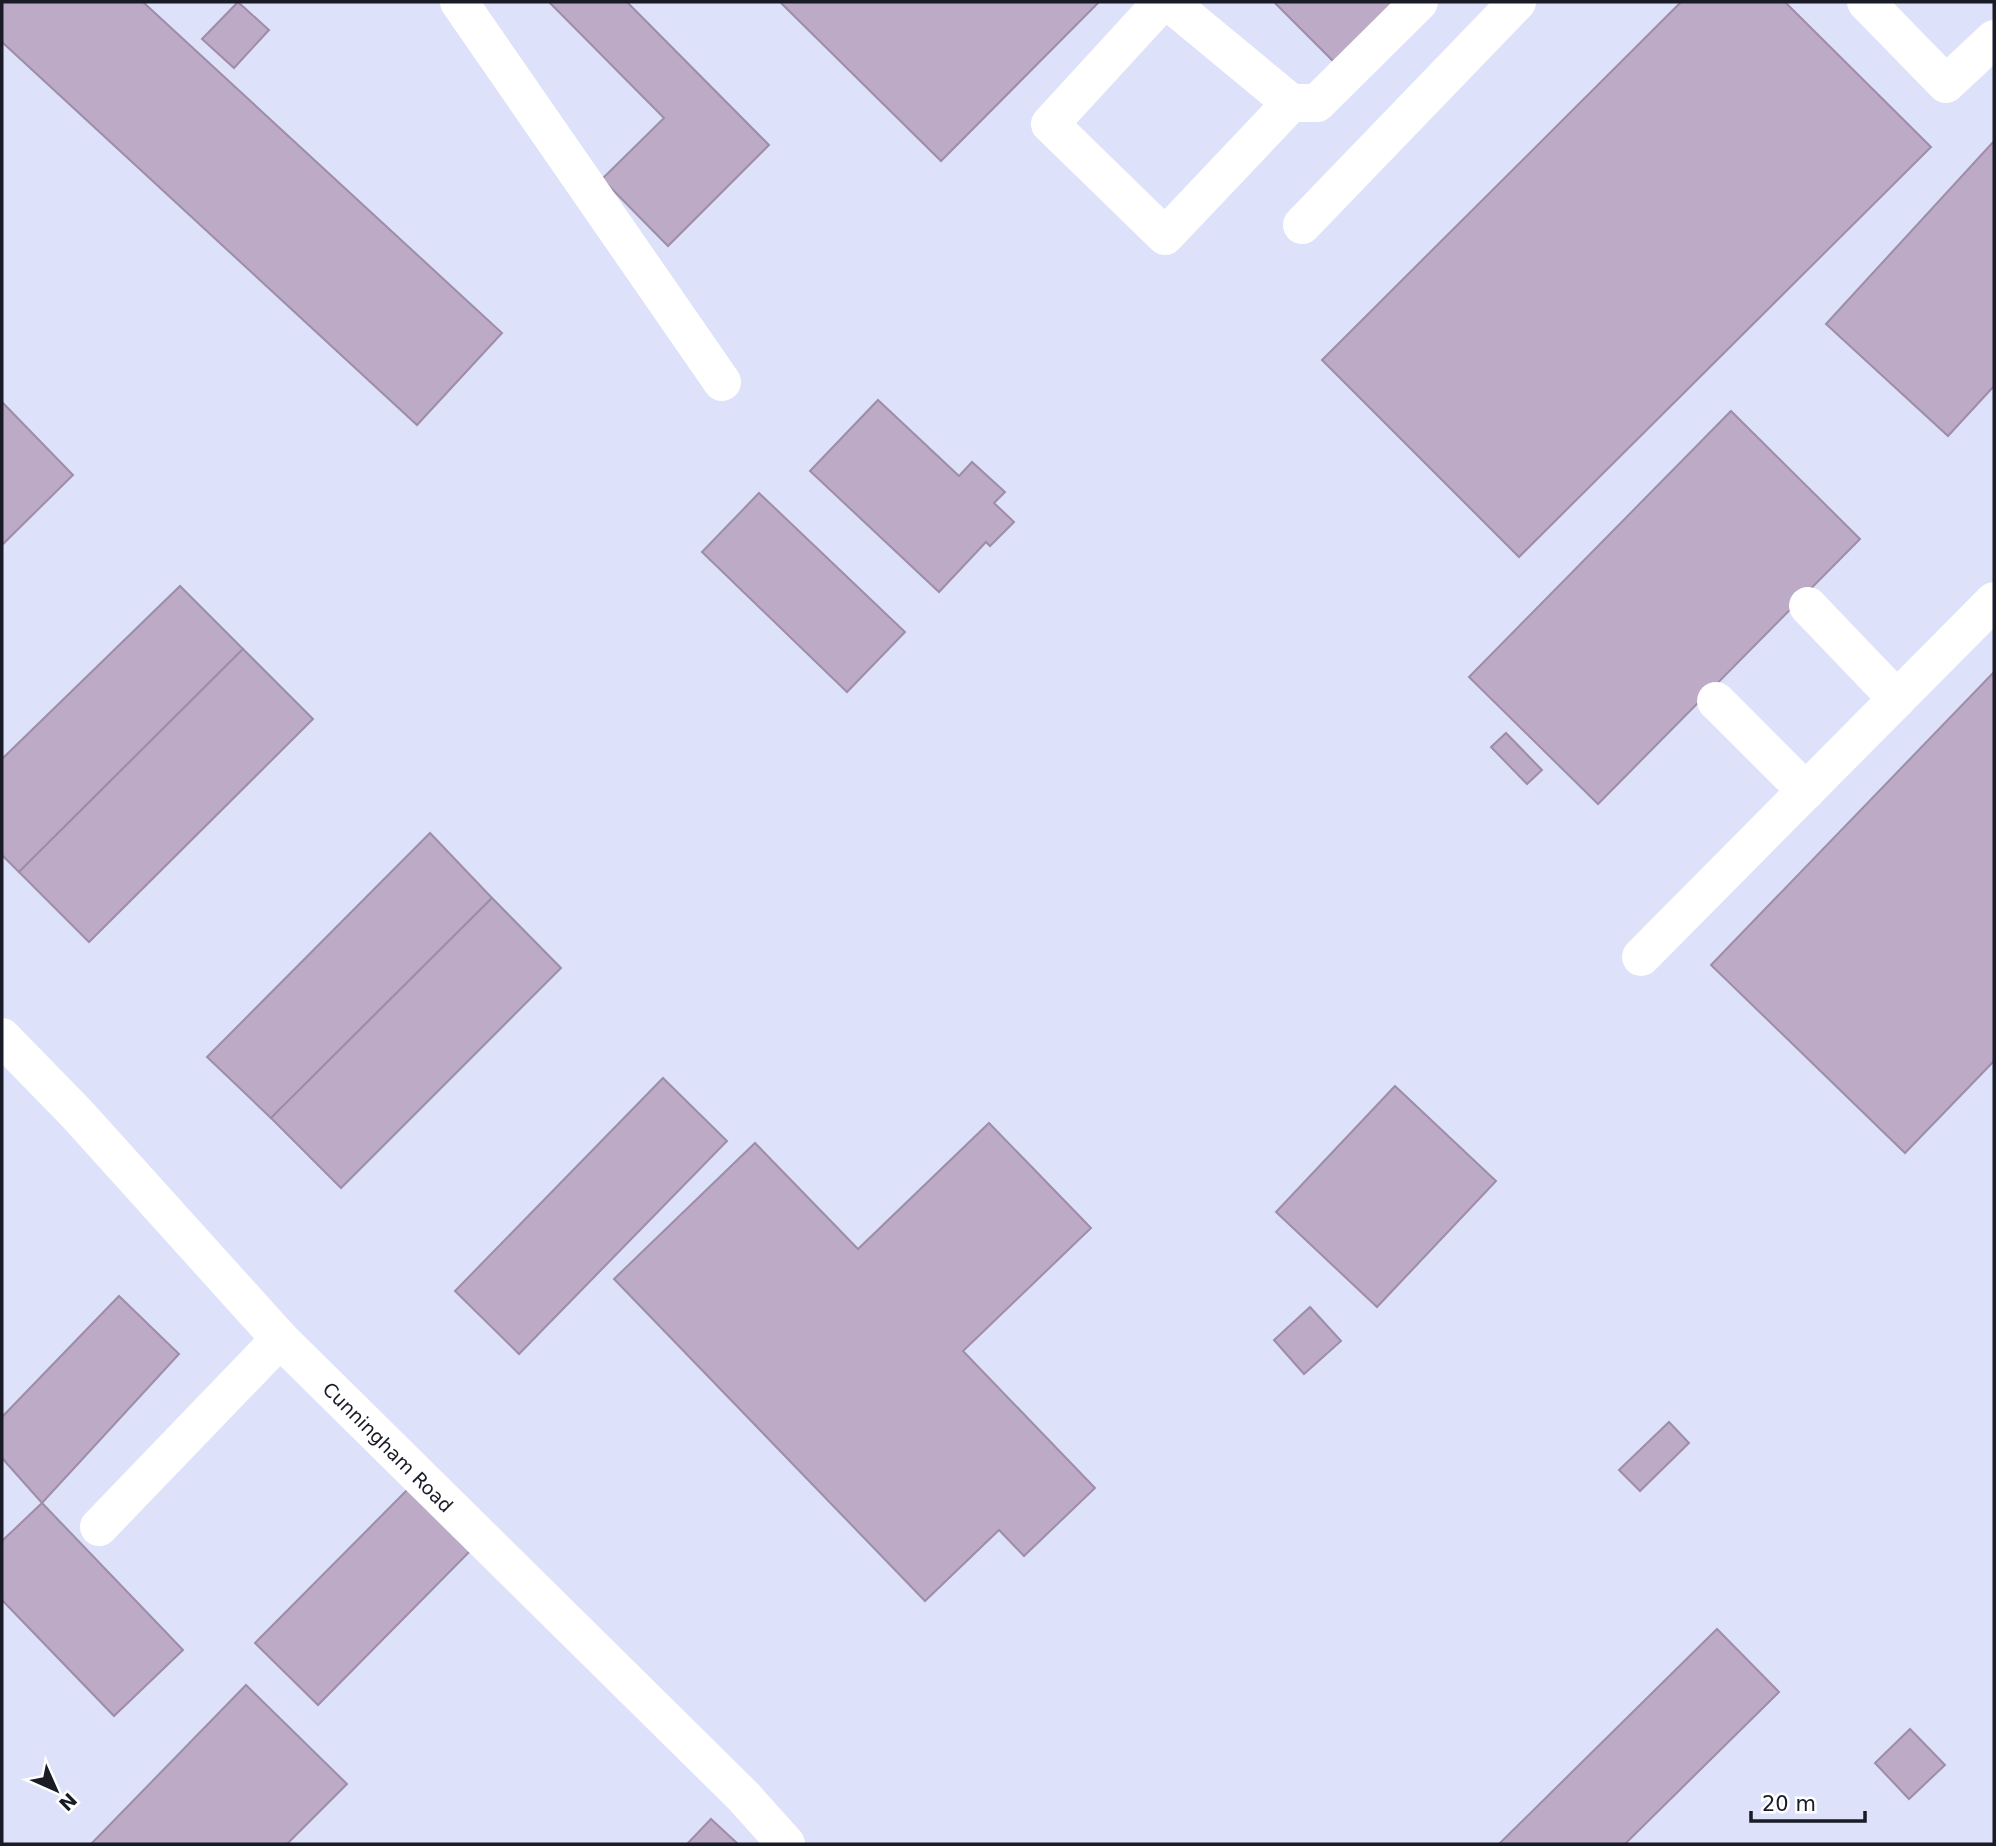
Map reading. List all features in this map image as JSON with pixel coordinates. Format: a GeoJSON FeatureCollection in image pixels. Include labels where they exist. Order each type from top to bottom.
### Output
{"type":"FeatureCollection","features":[{"type":"Feature","properties":{"kind":"street"},"geometry":{"type":"LineString","coordinates":[[459,2],[722,382]]}},
{"type":"Feature","properties":{"kind":"street"},"geometry":{"type":"LineString","coordinates":[[1162,2],[1050,124],[1165,236],[1291,103]]}},
{"type":"Feature","properties":{"kind":"street"},"geometry":{"type":"LineString","coordinates":[[1168,2],[1291,103],[1317,103],[1419,2]]}},
{"type":"Feature","properties":{"kind":"street"},"geometry":{"type":"LineString","coordinates":[[1302,225],[1517,2]]}},
{"type":"Feature","properties":{"kind":"street"},"geometry":{"type":"LineString","coordinates":[[1866,2],[1946,84],[1994,39]]}},
{"type":"Feature","properties":{"kind":"street"},"geometry":{"type":"LineString","coordinates":[[1641,957],[1994,601]]}},
{"type":"Feature","properties":{"kind":"street"},"geometry":{"type":"LineString","coordinates":[[1808,606],[1897,699]]}},
{"type":"Feature","properties":{"kind":"street"},"geometry":{"type":"LineString","coordinates":[[1716,701],[1806,791]]}},
{"type":"Feature","properties":{"kind":"street","name":"Cunningham Road"},"geometry":{"type":"LineString","coordinates":[[2,1037],[77,1114],[280,1339],[744,1797],[786,1844]]}},
{"type":"Feature","properties":{"kind":"street"},"geometry":{"type":"LineString","coordinates":[[99,1527],[280,1339]]}},
{"type":"Feature","properties":{"kind":"building"},"geometry":{"type":"Polygon","coordinates":[[[2,2],[143,2],[502,333],[417,425],[2,42],[2,2]]]}},
{"type":"Feature","properties":{"kind":"building"},"geometry":{"type":"Polygon","coordinates":[[[238,2],[269,30],[234,68],[202,39],[238,2]]]}},
{"type":"Feature","properties":{"kind":"building"},"geometry":{"type":"Polygon","coordinates":[[[549,2],[627,2],[769,145],[668,246],[602,179],[664,118],[549,2]]]}},
{"type":"Feature","properties":{"kind":"building"},"geometry":{"type":"Polygon","coordinates":[[[780,2],[1099,2],[941,161],[780,2]]]}},
{"type":"Feature","properties":{"kind":"building"},"geometry":{"type":"Polygon","coordinates":[[[1274,2],[1398,2],[1335,63],[1274,2]]]}},
{"type":"Feature","properties":{"kind":"building"},"geometry":{"type":"Polygon","coordinates":[[[1681,2],[1785,2],[1931,147],[1519,557],[1322,360],[1681,2]]]}},
{"type":"Feature","properties":{"kind":"building"},"geometry":{"type":"Polygon","coordinates":[[[1994,141],[1994,386],[1948,436],[1826,324],[1994,141]]]}},
{"type":"Feature","properties":{"kind":"building"},"geometry":{"type":"Polygon","coordinates":[[[878,400],[959,476],[972,462],[1005,492],[994,503],[1014,522],[990,546],[986,542],[939,592],[810,471],[878,400]]]}},
{"type":"Feature","properties":{"kind":"building"},"geometry":{"type":"Polygon","coordinates":[[[2,402],[73,475],[2,545],[2,402]]]}},
{"type":"Feature","properties":{"kind":"building"},"geometry":{"type":"Polygon","coordinates":[[[1731,411],[1860,539],[1598,804],[1469,677],[1731,411]]]}},
{"type":"Feature","properties":{"kind":"building"},"geometry":{"type":"Polygon","coordinates":[[[759,493],[905,632],[847,692],[702,552],[759,493]]]}},
{"type":"Feature","properties":{"kind":"building"},"geometry":{"type":"Polygon","coordinates":[[[180,586],[243,649],[19,872],[2,855],[2,759],[180,586]]]}},
{"type":"Feature","properties":{"kind":"building"},"geometry":{"type":"Polygon","coordinates":[[[243,649],[313,719],[89,942],[19,872],[243,649]]]}},
{"type":"Feature","properties":{"kind":"building"},"geometry":{"type":"Polygon","coordinates":[[[1994,672],[1994,1061],[1905,1153],[1711,965],[1994,672]]]}},
{"type":"Feature","properties":{"kind":"building"},"geometry":{"type":"Polygon","coordinates":[[[1506,733],[1542,770],[1527,784],[1491,747],[1506,733]]]}},
{"type":"Feature","properties":{"kind":"building"},"geometry":{"type":"Polygon","coordinates":[[[430,833],[492,898],[271,1118],[207,1057],[430,833]]]}},
{"type":"Feature","properties":{"kind":"building"},"geometry":{"type":"Polygon","coordinates":[[[492,898],[561,968],[341,1188],[271,1118],[492,898]]]}},
{"type":"Feature","properties":{"kind":"building"},"geometry":{"type":"Polygon","coordinates":[[[663,1078],[727,1141],[519,1354],[455,1291],[663,1078]]]}},
{"type":"Feature","properties":{"kind":"building"},"geometry":{"type":"Polygon","coordinates":[[[1395,1086],[1496,1181],[1377,1307],[1276,1212],[1395,1086]]]}},
{"type":"Feature","properties":{"kind":"building"},"geometry":{"type":"Polygon","coordinates":[[[989,1123],[1091,1228],[963,1351],[1095,1488],[1024,1556],[999,1530],[925,1601],[614,1279],[755,1143],[858,1249],[989,1123]]]}},
{"type":"Feature","properties":{"kind":"building"},"geometry":{"type":"Polygon","coordinates":[[[119,1296],[179,1354],[42,1503],[2,1458],[2,1417],[119,1296]]]}},
{"type":"Feature","properties":{"kind":"building"},"geometry":{"type":"Polygon","coordinates":[[[1310,1307],[1341,1341],[1304,1374],[1274,1340],[1310,1307]]]}},
{"type":"Feature","properties":{"kind":"building"},"geometry":{"type":"Polygon","coordinates":[[[1669,1422],[1689,1443],[1640,1491],[1619,1470],[1669,1422]]]}},
{"type":"Feature","properties":{"kind":"building"},"geometry":{"type":"Polygon","coordinates":[[[419,1478],[481,1540],[318,1705],[255,1643],[419,1478]]]}},
{"type":"Feature","properties":{"kind":"building"},"geometry":{"type":"Polygon","coordinates":[[[42,1503],[183,1650],[114,1716],[2,1600],[2,1541],[42,1503]]]}},
{"type":"Feature","properties":{"kind":"building"},"geometry":{"type":"Polygon","coordinates":[[[1717,1629],[1779,1692],[1625,1844],[1499,1844],[1717,1629]]]}},
{"type":"Feature","properties":{"kind":"building"},"geometry":{"type":"Polygon","coordinates":[[[246,1685],[347,1784],[287,1844],[91,1844],[246,1685]]]}},
{"type":"Feature","properties":{"kind":"building"},"geometry":{"type":"Polygon","coordinates":[[[1910,1729],[1945,1765],[1909,1799],[1875,1763],[1910,1729]]]}},
{"type":"Feature","properties":{"kind":"building"},"geometry":{"type":"Polygon","coordinates":[[[711,1819],[738,1844],[687,1844],[711,1819]]]}}]}
